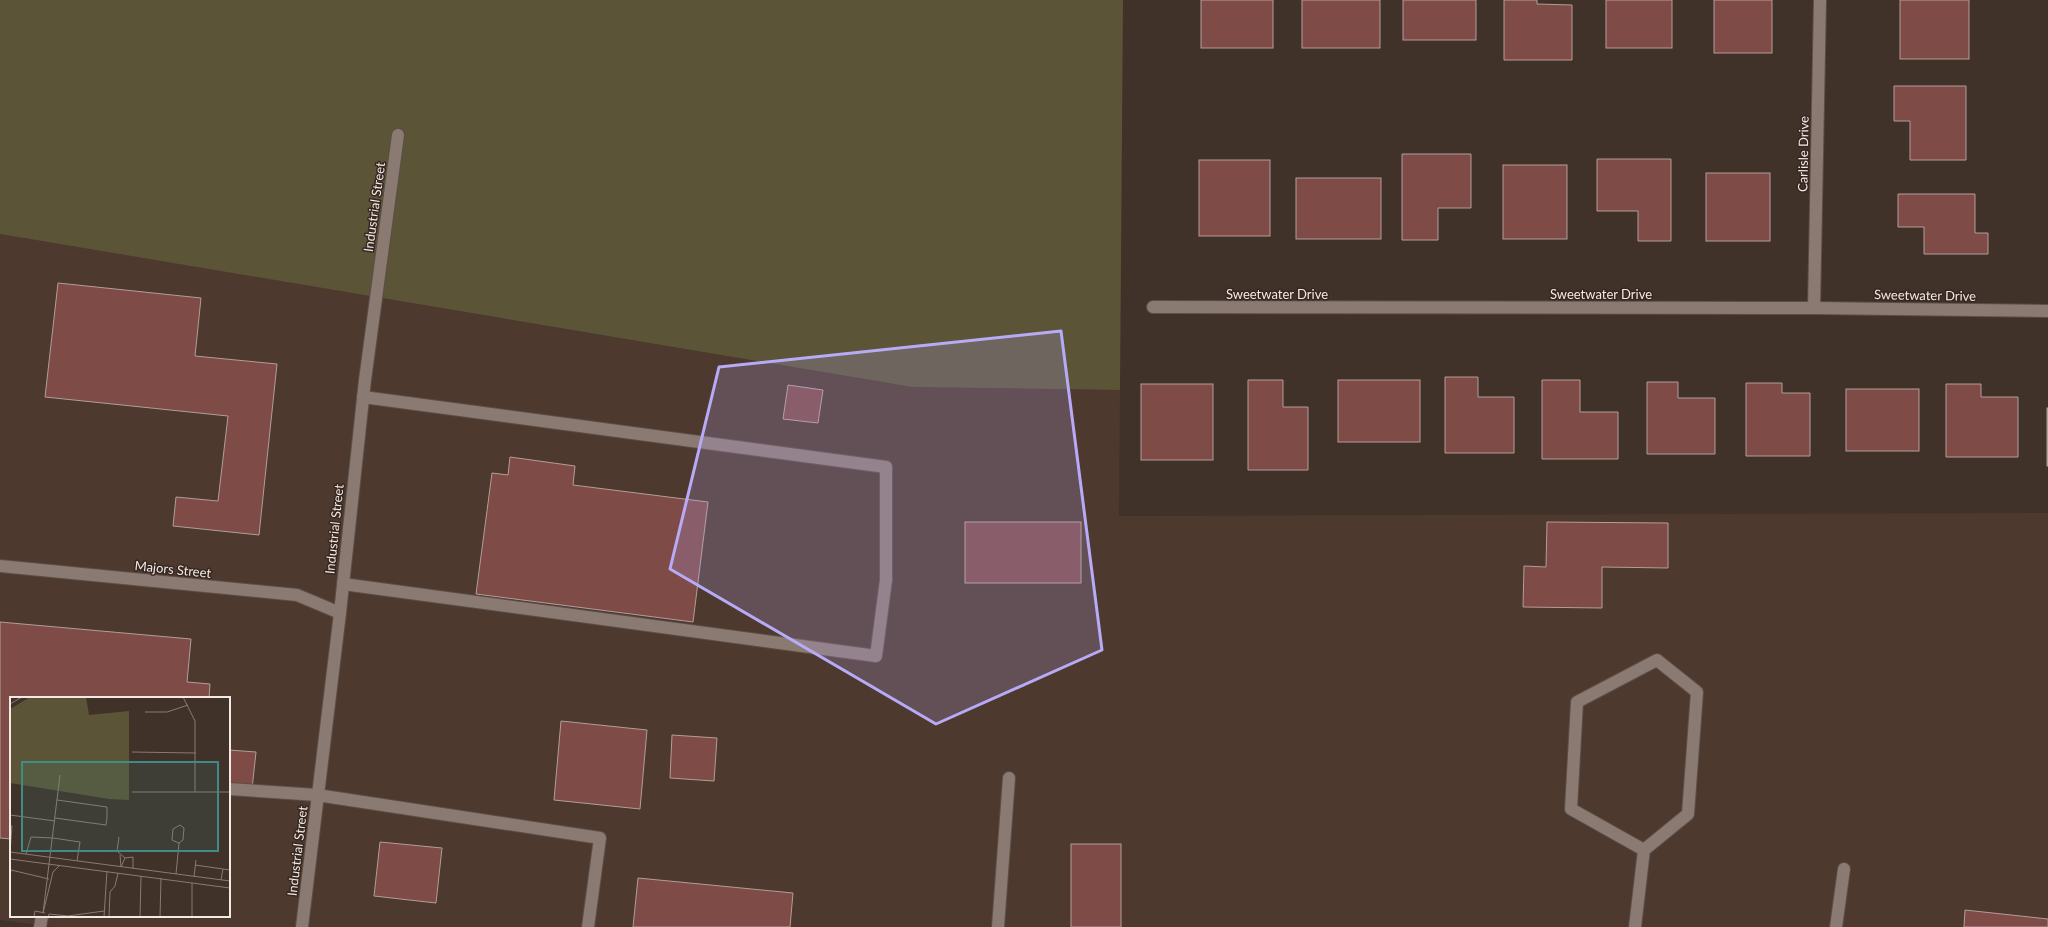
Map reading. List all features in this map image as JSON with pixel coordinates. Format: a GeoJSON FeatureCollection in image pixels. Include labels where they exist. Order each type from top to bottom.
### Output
{"type":"FeatureCollection","features":[{"type":"Feature","properties":{"kind":"street","name":"Carlisle Drive"},"geometry":{"type":"LineString","coordinates":[[1814,308],[1820,0]]}},
{"type":"Feature","properties":{"kind":"street","name":"Industrial Street"},"geometry":{"type":"LineString","coordinates":[[302,927],[340,613],[363,396],[398,134]]}},
{"type":"Feature","properties":{"kind":"street","name":"Sweetwater Drive"},"geometry":{"type":"LineString","coordinates":[[1153,308],[1814,308],[2048,311]]}},
{"type":"Feature","properties":{"kind":"street"},"geometry":{"type":"LineString","coordinates":[[343,584],[876,656],[886,580],[886,467],[363,396]]}},
{"type":"Feature","properties":{"kind":"street","name":"Majors Street"},"geometry":{"type":"LineString","coordinates":[[0,566],[297,595],[340,613]]}},
{"type":"Feature","properties":{"kind":"street"},"geometry":{"type":"LineString","coordinates":[[1635,927],[1644,850],[1688,814],[1697,692],[1657,660],[1577,702],[1571,809],[1644,850]]}},
{"type":"Feature","properties":{"kind":"street"},"geometry":{"type":"LineString","coordinates":[[998,927],[1009,778]]}},
{"type":"Feature","properties":{"kind":"street"},"geometry":{"type":"LineString","coordinates":[[230,789],[318,795],[600,838],[588,927]]}},
{"type":"Feature","properties":{"kind":"street"},"geometry":{"type":"LineString","coordinates":[[1836,927],[1844,869]]}},
{"type":"Feature","properties":{"kind":"street"},"geometry":{"type":"LineString","coordinates":[[40,927],[42,917]]}},
{"type":"Feature","properties":{"kind":"highlighted area"},"geometry":{"type":"Polygon","coordinates":[[[1061,331],[1102,650],[936,724],[670,569],[719,367],[1061,331]]]}},
{"type":"Feature","properties":{"kind":"shaded area"},"geometry":{"type":"Polygon","coordinates":[[[0,0],[1123,0],[1120,390],[912,387],[0,234],[0,0]]]}},
{"type":"Feature","properties":{"kind":"shaded area"},"geometry":{"type":"Polygon","coordinates":[[[0,234],[912,387],[1120,390],[1119,516],[2048,513],[2048,927],[55,927],[0,920],[0,234]]]}},
{"type":"Feature","properties":{"kind":"building"},"geometry":{"type":"Polygon","coordinates":[[[1201,0],[1273,0],[1273,48],[1201,48],[1201,0]]]}},
{"type":"Feature","properties":{"kind":"building"},"geometry":{"type":"Polygon","coordinates":[[[1302,0],[1380,0],[1380,48],[1302,48],[1302,0]]]}},
{"type":"Feature","properties":{"kind":"building"},"geometry":{"type":"Polygon","coordinates":[[[1403,0],[1476,0],[1476,40],[1403,40],[1403,0]]]}},
{"type":"Feature","properties":{"kind":"building"},"geometry":{"type":"Polygon","coordinates":[[[1504,0],[1537,0],[1537,4],[1572,5],[1572,60],[1504,60],[1504,0]]]}},
{"type":"Feature","properties":{"kind":"building"},"geometry":{"type":"Polygon","coordinates":[[[1606,0],[1672,0],[1672,48],[1606,48],[1606,0]]]}},
{"type":"Feature","properties":{"kind":"building"},"geometry":{"type":"Polygon","coordinates":[[[1714,0],[1772,0],[1772,53],[1714,53],[1714,0]]]}},
{"type":"Feature","properties":{"kind":"building"},"geometry":{"type":"Polygon","coordinates":[[[1900,0],[1969,0],[1969,59],[1900,59],[1900,0]]]}},
{"type":"Feature","properties":{"kind":"building"},"geometry":{"type":"Polygon","coordinates":[[[1894,86],[1966,86],[1966,160],[1910,160],[1910,121],[1894,121],[1894,86]]]}},
{"type":"Feature","properties":{"kind":"building"},"geometry":{"type":"Polygon","coordinates":[[[1402,154],[1471,154],[1471,208],[1438,208],[1438,240],[1402,240],[1402,154]]]}},
{"type":"Feature","properties":{"kind":"building"},"geometry":{"type":"Polygon","coordinates":[[[1597,159],[1671,159],[1671,241],[1638,241],[1638,211],[1597,211],[1597,159]]]}},
{"type":"Feature","properties":{"kind":"building"},"geometry":{"type":"Polygon","coordinates":[[[1199,160],[1270,160],[1270,236],[1199,236],[1199,160]]]}},
{"type":"Feature","properties":{"kind":"building"},"geometry":{"type":"Polygon","coordinates":[[[1503,165],[1567,165],[1567,239],[1503,239],[1503,165]]]}},
{"type":"Feature","properties":{"kind":"building"},"geometry":{"type":"Polygon","coordinates":[[[1706,173],[1770,173],[1770,241],[1706,241],[1706,173]]]}},
{"type":"Feature","properties":{"kind":"building"},"geometry":{"type":"Polygon","coordinates":[[[1296,178],[1381,178],[1381,239],[1296,239],[1296,178]]]}},
{"type":"Feature","properties":{"kind":"building"},"geometry":{"type":"Polygon","coordinates":[[[1898,194],[1975,194],[1975,233],[1988,233],[1988,254],[1924,254],[1924,227],[1898,227],[1898,194]]]}},
{"type":"Feature","properties":{"kind":"building"},"geometry":{"type":"Polygon","coordinates":[[[58,283],[201,298],[195,356],[277,364],[259,535],[173,526],[176,497],[218,501],[228,416],[45,397],[58,283]]]}},
{"type":"Feature","properties":{"kind":"building"},"geometry":{"type":"Polygon","coordinates":[[[1445,377],[1478,377],[1478,397],[1514,397],[1514,453],[1445,453],[1445,377]]]}},
{"type":"Feature","properties":{"kind":"building"},"geometry":{"type":"Polygon","coordinates":[[[1248,380],[1283,380],[1283,407],[1308,407],[1308,470],[1248,470],[1248,380]]]}},
{"type":"Feature","properties":{"kind":"building"},"geometry":{"type":"Polygon","coordinates":[[[1338,380],[1420,380],[1420,442],[1338,442],[1338,380]]]}},
{"type":"Feature","properties":{"kind":"building"},"geometry":{"type":"Polygon","coordinates":[[[1542,380],[1580,380],[1580,412],[1618,412],[1618,459],[1542,459],[1542,380]]]}},
{"type":"Feature","properties":{"kind":"building"},"geometry":{"type":"Polygon","coordinates":[[[1647,382],[1678,382],[1678,398],[1715,398],[1715,454],[1647,454],[1647,382]]]}},
{"type":"Feature","properties":{"kind":"building"},"geometry":{"type":"Polygon","coordinates":[[[1746,383],[1782,383],[1782,393],[1810,393],[1810,456],[1746,456],[1746,383]]]}},
{"type":"Feature","properties":{"kind":"building"},"geometry":{"type":"Polygon","coordinates":[[[1141,384],[1213,384],[1213,460],[1141,460],[1141,384]]]}},
{"type":"Feature","properties":{"kind":"building"},"geometry":{"type":"Polygon","coordinates":[[[1946,384],[1981,384],[1981,397],[2018,397],[2018,457],[1946,457],[1946,384]]]}},
{"type":"Feature","properties":{"kind":"building"},"geometry":{"type":"Polygon","coordinates":[[[788,385],[823,390],[818,423],[783,419],[788,385]]]}},
{"type":"Feature","properties":{"kind":"building"},"geometry":{"type":"Polygon","coordinates":[[[1846,389],[1919,389],[1919,451],[1846,451],[1846,389]]]}},
{"type":"Feature","properties":{"kind":"building"},"geometry":{"type":"Polygon","coordinates":[[[2048,408],[2048,466],[2047,466],[2048,408]]]}},
{"type":"Feature","properties":{"kind":"building"},"geometry":{"type":"Polygon","coordinates":[[[510,457],[575,466],[573,485],[708,502],[693,622],[476,594],[492,473],[508,475],[510,457]]]}},
{"type":"Feature","properties":{"kind":"building"},"geometry":{"type":"Polygon","coordinates":[[[965,522],[1081,522],[1081,583],[965,583],[965,522]]]}},
{"type":"Feature","properties":{"kind":"building"},"geometry":{"type":"Polygon","coordinates":[[[1547,522],[1668,523],[1668,568],[1602,567],[1602,608],[1523,607],[1524,566],[1546,567],[1547,522]]]}},
{"type":"Feature","properties":{"kind":"building"},"geometry":{"type":"Polygon","coordinates":[[[0,622],[191,639],[187,682],[210,684],[209,697],[10,697],[10,839],[0,838],[0,622]]]}},
{"type":"Feature","properties":{"kind":"building"},"geometry":{"type":"Polygon","coordinates":[[[561,721],[647,730],[640,809],[554,800],[561,721]]]}},
{"type":"Feature","properties":{"kind":"building"},"geometry":{"type":"Polygon","coordinates":[[[672,735],[717,738],[714,781],[670,778],[672,735]]]}},
{"type":"Feature","properties":{"kind":"building"},"geometry":{"type":"Polygon","coordinates":[[[230,750],[256,752],[252,789],[230,787],[230,750]]]}},
{"type":"Feature","properties":{"kind":"building"},"geometry":{"type":"Polygon","coordinates":[[[380,842],[442,848],[436,903],[374,896],[380,842]]]}},
{"type":"Feature","properties":{"kind":"building"},"geometry":{"type":"Polygon","coordinates":[[[1071,844],[1121,844],[1121,927],[1071,927],[1071,844]]]}},
{"type":"Feature","properties":{"kind":"building"},"geometry":{"type":"Polygon","coordinates":[[[638,878],[793,893],[790,927],[633,927],[638,878]]]}},
{"type":"Feature","properties":{"kind":"building"},"geometry":{"type":"Polygon","coordinates":[[[1965,910],[2048,919],[2048,927],[1964,927],[1965,910]]]}}]}
